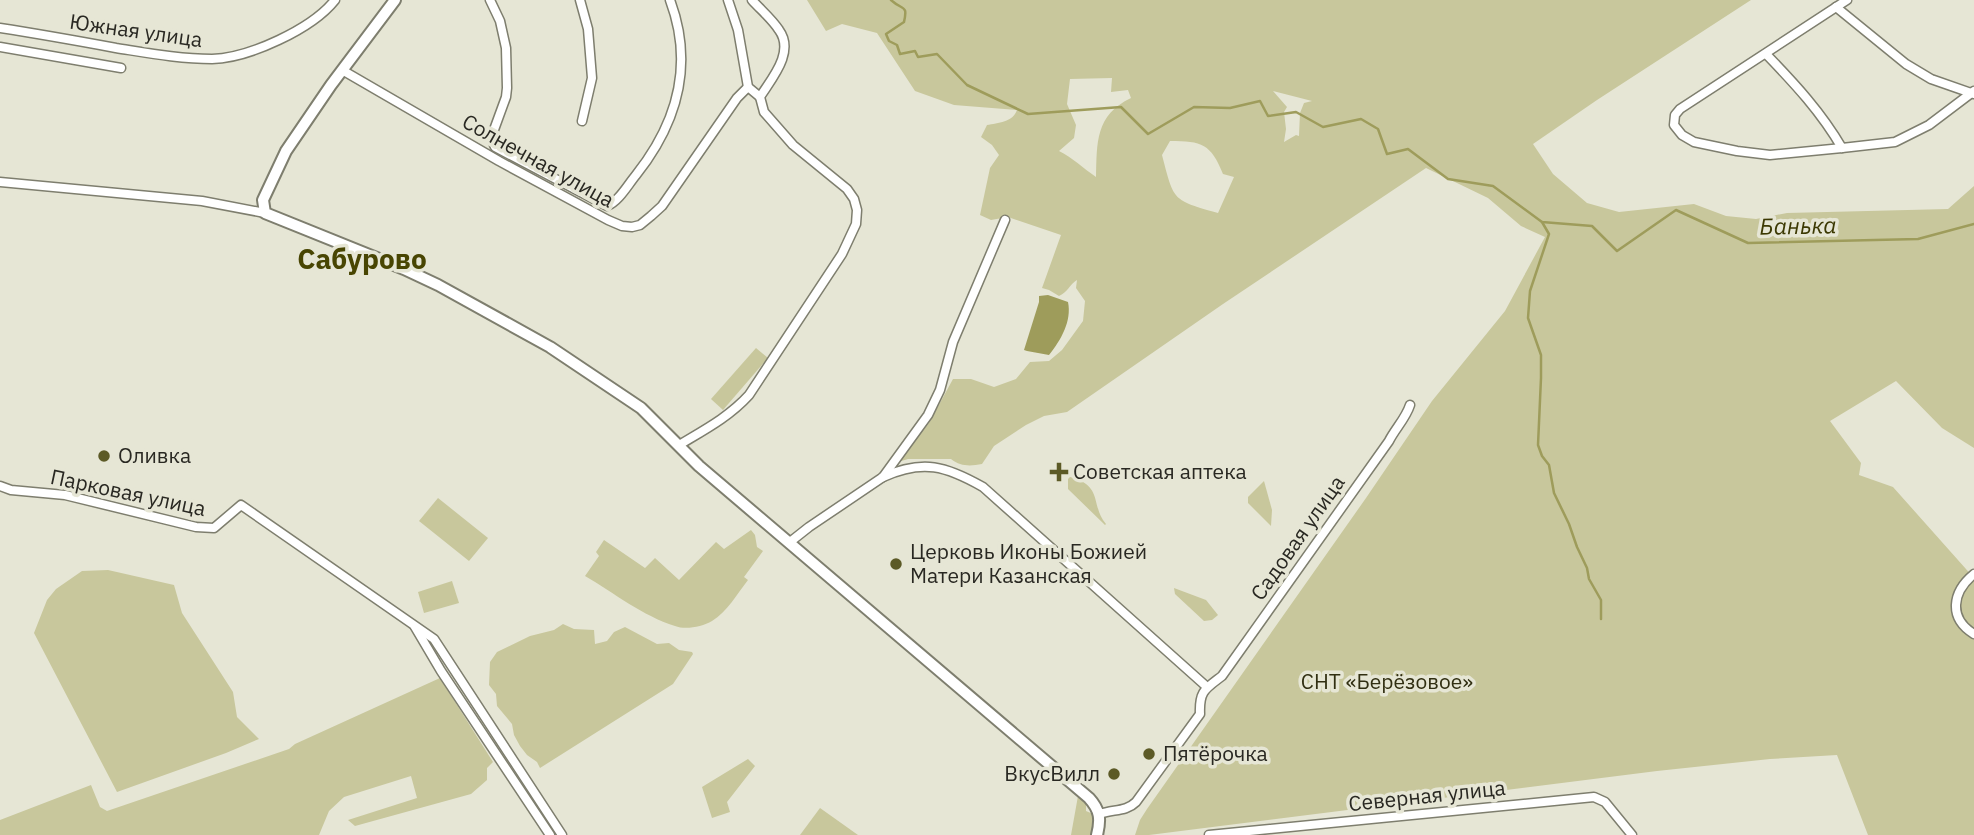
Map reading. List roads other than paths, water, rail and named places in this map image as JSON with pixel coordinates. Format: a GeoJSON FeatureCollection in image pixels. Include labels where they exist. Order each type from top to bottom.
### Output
{"type":"FeatureCollection","features":[{"type":"Feature","properties":{"kind":"street","name":"Южная улица"},"geometry":{"type":"LineString","coordinates":[[0,28],[160,55],[214,59],[253,51],[271,44],[300,29],[335,0]]}},
{"type":"Feature","properties":{"kind":"street"},"geometry":{"type":"LineString","coordinates":[[265,212],[263,200],[286,151],[395,0]]}},
{"type":"Feature","properties":{"kind":"street"},"geometry":{"type":"LineString","coordinates":[[490,0],[500,21],[506,48],[507,88],[491,138],[495,147],[607,206],[614,202],[640,170],[663,134],[675,104],[682,63],[681,41],[670,0]]}},
{"type":"Feature","properties":{"kind":"street"},"geometry":{"type":"LineString","coordinates":[[580,0],[587,29],[592,78],[582,121]]}},
{"type":"Feature","properties":{"kind":"street"},"geometry":{"type":"LineString","coordinates":[[679,445],[727,415],[749,395],[842,254],[856,224],[858,210],[847,189],[793,145],[764,112],[760,97],[748,88],[738,30],[728,0]]}},
{"type":"Feature","properties":{"kind":"street"},"geometry":{"type":"LineString","coordinates":[[752,0],[781,32],[785,46],[783,58],[760,97]]}},
{"type":"Feature","properties":{"kind":"street"},"geometry":{"type":"LineString","coordinates":[[1847,0],[1680,109],[1675,115],[1674,125],[1682,135],[1694,142],[1748,152],[1770,155],[1842,148],[1895,142],[1929,125],[1973,93]]}},
{"type":"Feature","properties":{"kind":"street"},"geometry":{"type":"LineString","coordinates":[[1836,7],[1906,64],[1931,79],[1973,93]]}},
{"type":"Feature","properties":{"kind":"street"},"geometry":{"type":"LineString","coordinates":[[0,47],[121,68]]}},
{"type":"Feature","properties":{"kind":"street"},"geometry":{"type":"LineString","coordinates":[[1766,54],[1815,107],[1842,148]]}},
{"type":"Feature","properties":{"kind":"street","name":"Солнечная улица"},"geometry":{"type":"LineString","coordinates":[[342,70],[499,161],[608,220],[632,227],[640,225],[662,206],[737,98],[748,88]]}},
{"type":"Feature","properties":{"kind":"street"},"geometry":{"type":"LineString","coordinates":[[0,181],[202,201],[265,212],[416,275],[550,347],[641,408],[699,466],[1089,797],[1100,814],[1097,835]]}},
{"type":"Feature","properties":{"kind":"street"},"geometry":{"type":"LineString","coordinates":[[883,477],[928,415],[940,390],[953,342],[1005,220]]}},
{"type":"Feature","properties":{"kind":"street","name":"Садовая улица"},"geometry":{"type":"LineString","coordinates":[[1207,687],[1222,676],[1389,441],[1410,405]]}},
{"type":"Feature","properties":{"kind":"street"},"geometry":{"type":"LineString","coordinates":[[790,542],[883,477],[902,469],[918,466],[940,468],[963,475],[994,495],[1207,687],[1199,698],[1200,714],[1136,802],[1123,810],[1100,814]]}},
{"type":"Feature","properties":{"kind":"street","name":"Парковая улица"},"geometry":{"type":"LineString","coordinates":[[0,486],[11,490],[65,495],[196,527],[214,528],[241,505],[434,639],[562,835]]}},
{"type":"Feature","properties":{"kind":"street"},"geometry":{"type":"LineString","coordinates":[[1974,574],[1964,584],[1956,613],[1959,622],[1974,634]]}},
{"type":"Feature","properties":{"kind":"street","name":"Парковая улица"},"geometry":{"type":"LineString","coordinates":[[414,624],[441,671],[550,835]]}},
{"type":"Feature","properties":{"kind":"street","name":"Северная улица"},"geometry":{"type":"LineString","coordinates":[[1209,835],[1594,797],[1605,802],[1632,835]]}},
{"type":"Feature","properties":{"kind":"waterway","name":"Банька"},"geometry":{"type":"LineString","coordinates":[[891,0],[904,8],[905,13],[904,22],[886,34],[889,41],[897,45],[900,54],[915,51],[918,57],[937,54],[967,85],[1028,114],[1121,107],[1148,134],[1194,107],[1230,108],[1260,101],[1268,116],[1296,112],[1323,127],[1361,119],[1378,129],[1387,154],[1408,149],[1448,179],[1493,186],[1542,222],[1592,226],[1617,251],[1676,210],[1748,243],[1918,239],[1974,224]]}},
{"type":"Feature","properties":{"kind":"waterway"},"geometry":{"type":"LineString","coordinates":[[1542,222],[1549,234],[1530,291],[1528,318],[1541,355],[1538,445],[1549,465],[1554,493],[1587,568],[1589,579],[1601,600],[1601,619]]}},
{"type":"Feature","properties":{"kind":"place","name":"Оливка"},"geometry":{"type":"Point","coordinates":[104,456]}},
{"type":"Feature","properties":{"kind":"place","name":"Советская аптека"},"geometry":{"type":"Point","coordinates":[1059,472]}},
{"type":"Feature","properties":{"kind":"place","name":"Церковь Иконы Божией Матери Казанская"},"geometry":{"type":"Point","coordinates":[896,564]}},
{"type":"Feature","properties":{"kind":"place","name":"Пятёрочка"},"geometry":{"type":"Point","coordinates":[1149,754]}},
{"type":"Feature","properties":{"kind":"place","name":"ВкусВилл"},"geometry":{"type":"Point","coordinates":[1114,774]}},
{"type":"Feature","properties":{"kind":"district","name":"Сабурово"},"geometry":{"type":"Point","coordinates":[362,259]}},
{"type":"Feature","properties":{"kind":"park label","name":"СНТ «Берёзовое»"},"geometry":{"type":"Point","coordinates":[1387,682]}}]}
